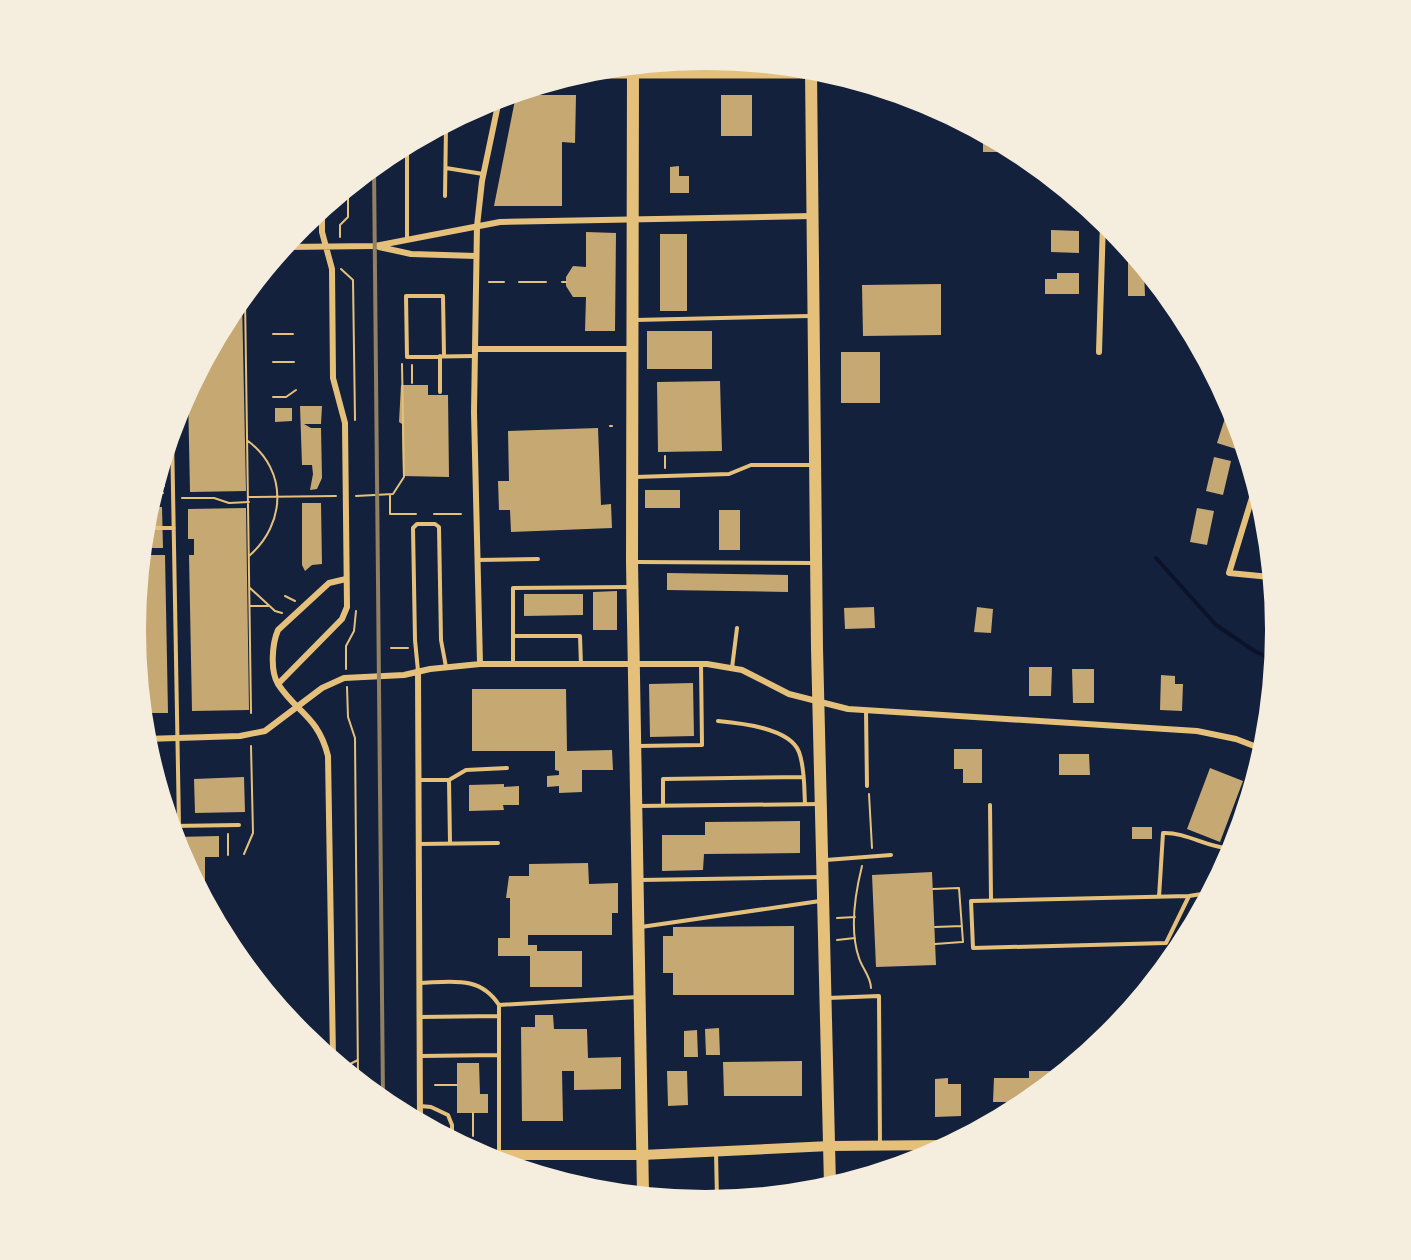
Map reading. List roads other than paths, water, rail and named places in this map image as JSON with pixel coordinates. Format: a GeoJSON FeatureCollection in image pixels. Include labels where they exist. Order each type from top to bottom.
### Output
{"type":"FeatureCollection","features":[{"type":"Feature","properties":{"kind":"main road"},"geometry":{"type":"LineString","coordinates":[[633,75],[632,587],[643,1186]]}},
{"type":"Feature","properties":{"kind":"main road"},"geometry":{"type":"LineString","coordinates":[[811,80],[818,702],[830,1175]]}},
{"type":"Feature","properties":{"kind":"main road"},"geometry":{"type":"LineString","coordinates":[[513,1155],[642,1155],[830,1146],[924,1145]]}},
{"type":"Feature","properties":{"kind":"street"},"geometry":{"type":"LineString","coordinates":[[693,71],[725,71]]}},
{"type":"Feature","properties":{"kind":"street"},"geometry":{"type":"LineString","coordinates":[[480,664],[476,560],[476,256],[477,226],[484,174],[497,111]]}},
{"type":"Feature","properties":{"kind":"street"},"geometry":{"type":"LineString","coordinates":[[298,247],[375,246],[506,221],[812,216]]}},
{"type":"Feature","properties":{"kind":"street"},"geometry":{"type":"LineString","coordinates":[[278,684],[345,614],[345,423],[333,378],[332,269],[323,222]]}},
{"type":"Feature","properties":{"kind":"street"},"geometry":{"type":"LineString","coordinates":[[1099,352],[1103,236]]}},
{"type":"Feature","properties":{"kind":"street"},"geometry":{"type":"LineString","coordinates":[[375,246],[411,254],[476,256]]}},
{"type":"Feature","properties":{"kind":"street"},"geometry":{"type":"LineString","coordinates":[[475,352],[631,349]]}},
{"type":"Feature","properties":{"kind":"street"},"geometry":{"type":"LineString","coordinates":[[1250,504],[1229,573],[1262,576]]}},
{"type":"Feature","properties":{"kind":"street"},"geometry":{"type":"LineString","coordinates":[[333,1047],[328,756],[324,739],[300,706],[278,684],[274,669],[274,639],[278,630],[329,583],[346,579]]}},
{"type":"Feature","properties":{"kind":"street"},"geometry":{"type":"LineString","coordinates":[[157,739],[250,735],[276,725],[322,688],[344,678],[404,675],[418,671],[480,664],[701,664],[732,668],[754,675],[789,694],[818,702],[866,710],[1197,731],[1236,739],[1253,745]]}},
{"type":"Feature","properties":{"kind":"street"},"geometry":{"type":"LineString","coordinates":[[418,671],[420,1111]]}},
{"type":"Feature","properties":{"kind":"lane"},"geometry":{"type":"LineString","coordinates":[[445,196],[446,134]]}},
{"type":"Feature","properties":{"kind":"lane"},"geometry":{"type":"LineString","coordinates":[[406,240],[407,157]]}},
{"type":"Feature","properties":{"kind":"lane"},"geometry":{"type":"LineString","coordinates":[[446,168],[484,174]]}},
{"type":"Feature","properties":{"kind":"lane"},"geometry":{"type":"LineString","coordinates":[[440,392],[442,356],[443,296],[406,296],[410,357],[442,356],[475,352]]}},
{"type":"Feature","properties":{"kind":"lane"},"geometry":{"type":"LineString","coordinates":[[631,320],[813,316]]}},
{"type":"Feature","properties":{"kind":"lane"},"geometry":{"type":"LineString","coordinates":[[173,461],[179,818]]}},
{"type":"Feature","properties":{"kind":"lane"},"geometry":{"type":"LineString","coordinates":[[632,477],[729,474],[751,465],[814,465]]}},
{"type":"Feature","properties":{"kind":"lane"},"geometry":{"type":"LineString","coordinates":[[418,671],[413,571],[413,528],[417,524],[435,524],[439,527],[441,639],[446,667]]}},
{"type":"Feature","properties":{"kind":"lane"},"geometry":{"type":"LineString","coordinates":[[156,528],[174,528]]}},
{"type":"Feature","properties":{"kind":"lane"},"geometry":{"type":"LineString","coordinates":[[476,560],[538,559]]}},
{"type":"Feature","properties":{"kind":"lane"},"geometry":{"type":"LineString","coordinates":[[632,562],[816,563]]}},
{"type":"Feature","properties":{"kind":"lane"},"geometry":{"type":"LineString","coordinates":[[513,665],[513,588],[632,587]]}},
{"type":"Feature","properties":{"kind":"lane"},"geometry":{"type":"LineString","coordinates":[[732,668],[737,628]]}},
{"type":"Feature","properties":{"kind":"lane"},"geometry":{"type":"LineString","coordinates":[[513,636],[580,636],[581,665]]}},
{"type":"Feature","properties":{"kind":"lane"},"geometry":{"type":"LineString","coordinates":[[635,746],[702,745],[701,664]]}},
{"type":"Feature","properties":{"kind":"lane"},"geometry":{"type":"LineString","coordinates":[[866,710],[867,786]]}},
{"type":"Feature","properties":{"kind":"lane"},"geometry":{"type":"LineString","coordinates":[[718,721],[743,723],[770,730],[792,740],[799,752],[805,804]]}},
{"type":"Feature","properties":{"kind":"lane"},"geometry":{"type":"LineString","coordinates":[[419,780],[449,780],[466,770],[507,768]]}},
{"type":"Feature","properties":{"kind":"lane"},"geometry":{"type":"LineString","coordinates":[[663,806],[663,778],[803,777]]}},
{"type":"Feature","properties":{"kind":"lane"},"geometry":{"type":"LineString","coordinates":[[449,780],[450,843]]}},
{"type":"Feature","properties":{"kind":"lane"},"geometry":{"type":"LineString","coordinates":[[636,806],[821,804]]}},
{"type":"Feature","properties":{"kind":"lane"},"geometry":{"type":"LineString","coordinates":[[990,805],[991,900]]}},
{"type":"Feature","properties":{"kind":"lane"},"geometry":{"type":"LineString","coordinates":[[182,826],[239,825]]}},
{"type":"Feature","properties":{"kind":"lane"},"geometry":{"type":"LineString","coordinates":[[1159,897],[1162,833],[1182,835],[1220,848]]}},
{"type":"Feature","properties":{"kind":"lane"},"geometry":{"type":"LineString","coordinates":[[419,844],[498,843]]}},
{"type":"Feature","properties":{"kind":"lane"},"geometry":{"type":"LineString","coordinates":[[822,860],[891,855]]}},
{"type":"Feature","properties":{"kind":"lane"},"geometry":{"type":"LineString","coordinates":[[637,880],[822,877]]}},
{"type":"Feature","properties":{"kind":"lane"},"geometry":{"type":"LineString","coordinates":[[1190,896],[1166,944],[973,948],[972,901],[1198,895]]}},
{"type":"Feature","properties":{"kind":"lane"},"geometry":{"type":"LineString","coordinates":[[638,927],[663,926],[779,908],[792,903],[823,900]]}},
{"type":"Feature","properties":{"kind":"lane"},"geometry":{"type":"LineString","coordinates":[[419,983],[461,982],[482,986],[491,993],[499,1005],[500,1150]]}},
{"type":"Feature","properties":{"kind":"lane"},"geometry":{"type":"LineString","coordinates":[[825,998],[879,996],[880,1146]]}},
{"type":"Feature","properties":{"kind":"lane"},"geometry":{"type":"LineString","coordinates":[[499,1005],[638,997]]}},
{"type":"Feature","properties":{"kind":"lane"},"geometry":{"type":"LineString","coordinates":[[420,1017],[499,1016]]}},
{"type":"Feature","properties":{"kind":"lane"},"geometry":{"type":"LineString","coordinates":[[420,1056],[499,1055]]}},
{"type":"Feature","properties":{"kind":"lane"},"geometry":{"type":"LineString","coordinates":[[420,1106],[431,1107],[448,1115],[452,1129]]}},
{"type":"Feature","properties":{"kind":"lane"},"geometry":{"type":"LineString","coordinates":[[716,1152],[717,1189]]}},
{"type":"Feature","properties":{"kind":"waterway"},"geometry":{"type":"LineString","coordinates":[[1156,558],[1216,625],[1264,655]]}},
{"type":"Feature","properties":{"kind":"railway"},"geometry":{"type":"LineString","coordinates":[[374,180],[383,1087]]}}]}
